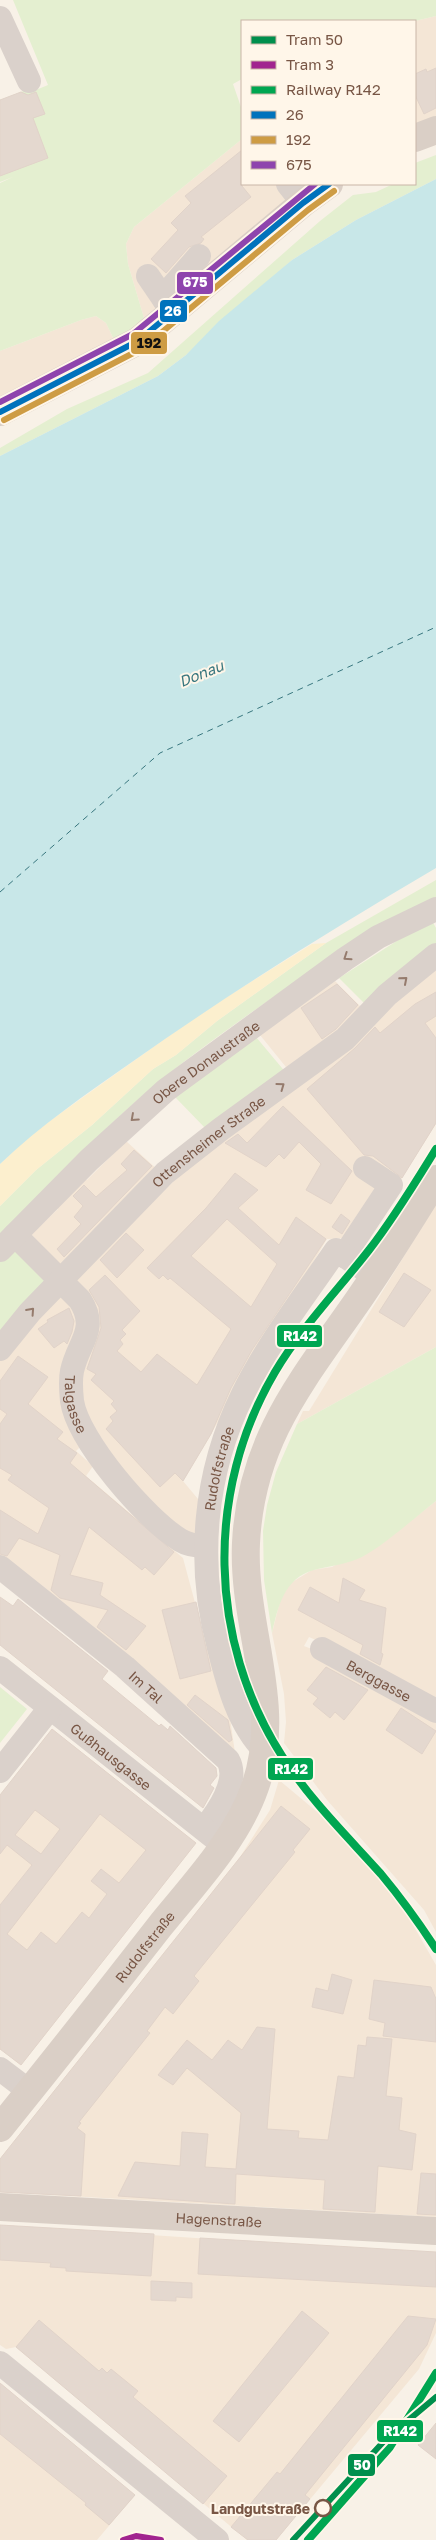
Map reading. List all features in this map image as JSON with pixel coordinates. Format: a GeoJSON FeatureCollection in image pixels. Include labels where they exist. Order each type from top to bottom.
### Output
{"type":"FeatureCollection","features":[{"type":"Feature","properties":{"kind":"main road"},"geometry":{"type":"LineString","coordinates":[[416,138],[436,130]]}},
{"type":"Feature","properties":{"kind":"main road"},"geometry":{"type":"LineString","coordinates":[[0,412],[129,347],[169,307],[296,193],[325,185]]}},
{"type":"Feature","properties":{"kind":"main road","name":"Rudolfstraße"},"geometry":{"type":"LineString","coordinates":[[0,2128],[214,1837],[248,1805],[265,1751],[264,1685],[246,1570],[246,1545],[251,1499],[266,1448],[290,1396],[374,1276],[436,1179]]}},
{"type":"Feature","properties":{"kind":"main road","name":"Hagenstraße"},"geometry":{"type":"LineString","coordinates":[[0,2207],[436,2232]]}},
{"type":"Feature","properties":{"kind":"street"},"geometry":{"type":"LineString","coordinates":[[0,18],[28,81]]}},
{"type":"Feature","properties":{"kind":"street"},"geometry":{"type":"LineString","coordinates":[[169,307],[167,290],[199,256]]}},
{"type":"Feature","properties":{"kind":"street"},"geometry":{"type":"LineString","coordinates":[[148,276],[169,307]]}},
{"type":"Feature","properties":{"kind":"street","name":"Obere Donaustraße"},"geometry":{"type":"LineString","coordinates":[[8,1243],[113,1137],[166,1090],[345,959],[378,937],[436,909]]}},
{"type":"Feature","properties":{"kind":"street","name":"Ottensheimer Straße"},"geometry":{"type":"LineString","coordinates":[[0,1349],[30,1312],[165,1173],[221,1128],[345,1040],[387,995],[436,955]]}},
{"type":"Feature","properties":{"kind":"street"},"geometry":{"type":"LineString","coordinates":[[365,1168],[391,1185],[344,1256],[374,1276]]}},
{"type":"Feature","properties":{"kind":"street","name":"Talgasse"},"geometry":{"type":"LineString","coordinates":[[8,1243],[61,1280],[80,1300],[88,1315],[87,1334],[77,1356],[71,1384],[72,1403],[78,1421],[105,1464],[139,1504],[180,1540],[194,1546],[206,1546]]}},
{"type":"Feature","properties":{"kind":"street","name":"Rudolfstraße"},"geometry":{"type":"LineString","coordinates":[[265,1751],[256,1742],[242,1719],[224,1668],[208,1597],[206,1546],[220,1452],[244,1393],[276,1338],[336,1250],[344,1256]]}},
{"type":"Feature","properties":{"kind":"street","name":"Im Tal"},"geometry":{"type":"LineString","coordinates":[[0,1567],[125,1667],[228,1760],[232,1766],[231,1772],[214,1837]]}},
{"type":"Feature","properties":{"kind":"street","name":"Berggasse"},"geometry":{"type":"LineString","coordinates":[[322,1649],[436,1711]]}},
{"type":"Feature","properties":{"kind":"street","name":"Gußhausgasse"},"geometry":{"type":"LineString","coordinates":[[0,1668],[214,1837]]}},
{"type":"Feature","properties":{"kind":"street"},"geometry":{"type":"LineString","coordinates":[[0,1771],[50,1708]]}},
{"type":"Feature","properties":{"kind":"street"},"geometry":{"type":"LineString","coordinates":[[0,2069],[29,2091]]}},
{"type":"Feature","properties":{"kind":"street"},"geometry":{"type":"LineString","coordinates":[[0,2363],[206,2536]]}},
{"type":"Feature","properties":{"kind":"shaded area"},"geometry":{"type":"Polygon","coordinates":[[[436,16],[436,122],[416,130],[416,21],[436,16]]]}},
{"type":"Feature","properties":{"kind":"shaded area"},"geometry":{"type":"Polygon","coordinates":[[[241,140],[241,185],[315,185],[144,318],[128,264],[126,244],[134,227],[241,140]]]}},
{"type":"Feature","properties":{"kind":"shaded area"},"geometry":{"type":"Polygon","coordinates":[[[96,316],[106,323],[116,344],[0,402],[0,351],[96,316]]]}},
{"type":"Feature","properties":{"kind":"shaded area"},"geometry":{"type":"Polygon","coordinates":[[[436,963],[436,1124],[385,1204],[348,1238],[327,1239],[183,1481],[203,1505],[195,1535],[183,1535],[120,1471],[76,1396],[93,1329],[72,1282],[204,1151],[436,963]]]}},
{"type":"Feature","properties":{"kind":"shaded area"},"geometry":{"type":"Polygon","coordinates":[[[335,981],[364,1010],[290,1072],[260,1035],[335,981]]]}},
{"type":"Feature","properties":{"kind":"shaded area"},"geometry":{"type":"Polygon","coordinates":[[[126,1141],[159,1171],[63,1267],[29,1232],[30,1229],[38,1228],[58,1209],[58,1201],[79,1179],[87,1180],[126,1141]]]}},
{"type":"Feature","properties":{"kind":"shaded area"},"geometry":{"type":"Polygon","coordinates":[[[436,1204],[436,1347],[297,1424],[303,1411],[309,1411],[436,1204]]]}},
{"type":"Feature","properties":{"kind":"shaded area"},"geometry":{"type":"Polygon","coordinates":[[[63,1296],[78,1303],[83,1444],[76,1451],[93,1466],[86,1476],[183,1558],[217,1685],[230,1718],[236,1760],[0,1555],[0,1359],[50,1301],[63,1296]]]}},
{"type":"Feature","properties":{"kind":"shaded area"},"geometry":{"type":"Polygon","coordinates":[[[436,1501],[436,1705],[334,1648],[309,1637],[304,1646],[322,1653],[436,1720],[436,1932],[424,1910],[327,1800],[284,1743],[286,1722],[284,1694],[272,1633],[280,1601],[289,1584],[312,1570],[332,1567],[408,1523],[436,1501]]]}},
{"type":"Feature","properties":{"kind":"shaded area"},"geometry":{"type":"Polygon","coordinates":[[[52,1729],[196,1843],[21,2065],[0,2049],[0,1795],[52,1729]]]}},
{"type":"Feature","properties":{"kind":"shaded area"},"geometry":{"type":"Polygon","coordinates":[[[279,1780],[322,1816],[387,1888],[409,1918],[436,1965],[436,2217],[0,2192],[0,2159],[240,1857],[270,1810],[279,1780]]]}},
{"type":"Feature","properties":{"kind":"shaded area"},"geometry":{"type":"Polygon","coordinates":[[[0,2225],[436,2254],[436,2333],[419,2369],[276,2540],[247,2540],[16,2347],[6,2349],[0,2345],[0,2225]]]}},
{"type":"Feature","properties":{"kind":"shaded area"},"geometry":{"type":"Polygon","coordinates":[[[0,2383],[135,2495],[97,2540],[0,2540],[0,2383]]]}},
{"type":"Feature","properties":{"kind":"green space"},"geometry":{"type":"Polygon","coordinates":[[[13,0],[436,0],[436,16],[416,21],[241,20],[241,80],[233,84],[241,107],[241,140],[134,227],[126,244],[128,264],[144,318],[116,344],[106,323],[96,316],[0,351],[0,183],[13,177],[0,182],[0,100],[34,87],[36,90],[48,85],[13,0]]]}},
{"type":"Feature","properties":{"kind":"green space"},"geometry":{"type":"Polygon","coordinates":[[[436,155],[436,179],[356,220],[292,260],[186,355],[158,376],[0,456],[0,448],[67,409],[148,373],[320,221],[353,195],[376,192],[391,185],[416,185],[416,163],[436,155]]]}},
{"type":"Feature","properties":{"kind":"green space"},"geometry":{"type":"Polygon","coordinates":[[[436,880],[436,897],[377,927],[340,951],[222,1033],[181,1064],[142,1096],[91,1143],[0,1236],[0,1206],[36,1170],[92,1125],[153,1069],[176,1055],[217,1021],[326,943],[436,880]]]}},
{"type":"Feature","properties":{"kind":"green space"},"geometry":{"type":"Polygon","coordinates":[[[431,919],[436,928],[436,946],[367,1006],[339,978],[431,919]]]}},
{"type":"Feature","properties":{"kind":"green space"},"geometry":{"type":"Polygon","coordinates":[[[256,1037],[287,1074],[207,1130],[175,1097],[256,1037]]]}},
{"type":"Feature","properties":{"kind":"green space"},"geometry":{"type":"Polygon","coordinates":[[[15,1250],[47,1279],[0,1339],[0,1258],[15,1250]]]}},
{"type":"Feature","properties":{"kind":"green space"},"geometry":{"type":"Polygon","coordinates":[[[436,1347],[436,1501],[371,1552],[344,1563],[314,1570],[296,1580],[284,1595],[272,1633],[264,1580],[263,1531],[267,1505],[276,1472],[297,1424],[436,1347]]]}},
{"type":"Feature","properties":{"kind":"green space"},"geometry":{"type":"Polygon","coordinates":[[[0,1687],[27,1709],[0,1743],[0,1687]]]}},
{"type":"Feature","properties":{"kind":"sand"},"geometry":{"type":"Polygon","coordinates":[[[326,943],[217,1021],[176,1055],[153,1069],[92,1125],[36,1170],[0,1206],[0,1164],[33,1133],[201,1013],[312,944],[326,943]]]}},
{"type":"Feature","properties":{"kind":"water","name":"Donau"},"geometry":{"type":"Polygon","coordinates":[[[436,179],[436,868],[358,914],[169,1036],[64,1110],[0,1164],[0,456],[158,376],[186,355],[219,321],[292,260],[356,220],[436,179]]]}},
{"type":"Feature","properties":{"kind":"building"},"geometry":{"type":"Polygon","coordinates":[[[436,68],[436,108],[424,114],[416,97],[416,74],[426,69],[427,72],[436,68]]]}},
{"type":"Feature","properties":{"kind":"building"},"geometry":{"type":"Polygon","coordinates":[[[21,92],[28,95],[36,92],[45,114],[33,118],[48,158],[0,176],[0,100],[21,92]]]}},
{"type":"Feature","properties":{"kind":"building"},"geometry":{"type":"Polygon","coordinates":[[[241,151],[241,185],[251,197],[201,237],[204,239],[201,243],[189,247],[166,273],[151,259],[178,230],[171,223],[191,203],[185,196],[241,151]]]}},
{"type":"Feature","properties":{"kind":"building"},"geometry":{"type":"Polygon","coordinates":[[[337,984],[358,1005],[336,1029],[322,1039],[301,1008],[337,984]]]}},
{"type":"Feature","properties":{"kind":"building"},"geometry":{"type":"Polygon","coordinates":[[[436,992],[436,1016],[425,1023],[436,1038],[436,1123],[402,1178],[373,1156],[364,1155],[307,1089],[355,1048],[375,1027],[380,1033],[415,1004],[436,992]]]}},
{"type":"Feature","properties":{"kind":"building"},"geometry":{"type":"Polygon","coordinates":[[[283,1106],[352,1171],[331,1204],[306,1190],[321,1164],[299,1142],[284,1159],[279,1154],[266,1167],[225,1143],[238,1134],[247,1143],[283,1106]]]}},
{"type":"Feature","properties":{"kind":"building"},"geometry":{"type":"Polygon","coordinates":[[[134,1150],[152,1166],[64,1257],[57,1249],[81,1224],[74,1217],[83,1206],[73,1196],[84,1185],[96,1197],[127,1170],[121,1164],[134,1150]]]}},
{"type":"Feature","properties":{"kind":"building"},"geometry":{"type":"Polygon","coordinates":[[[235,1173],[258,1190],[238,1208],[279,1245],[296,1217],[326,1239],[252,1350],[231,1388],[211,1434],[183,1481],[175,1473],[160,1487],[106,1429],[113,1421],[110,1417],[117,1411],[111,1404],[114,1401],[91,1380],[96,1374],[87,1369],[101,1328],[99,1307],[89,1290],[105,1275],[140,1311],[122,1330],[126,1334],[120,1340],[123,1344],[117,1351],[141,1372],[157,1354],[197,1385],[231,1329],[170,1278],[168,1280],[163,1275],[159,1279],[147,1268],[206,1208],[235,1173]],[[227,1219],[191,1256],[251,1307],[277,1264],[227,1219]]]}},
{"type":"Feature","properties":{"kind":"building"},"geometry":{"type":"Polygon","coordinates":[[[341,1214],[350,1221],[342,1234],[332,1227],[341,1214]]]}},
{"type":"Feature","properties":{"kind":"building"},"geometry":{"type":"Polygon","coordinates":[[[126,1233],[144,1250],[117,1278],[100,1260],[126,1233]]]}},
{"type":"Feature","properties":{"kind":"building"},"geometry":{"type":"Polygon","coordinates":[[[404,1273],[431,1290],[404,1327],[379,1312],[404,1273]]]}},
{"type":"Feature","properties":{"kind":"building"},"geometry":{"type":"Polygon","coordinates":[[[69,1308],[74,1321],[72,1332],[67,1344],[64,1341],[54,1348],[38,1329],[48,1322],[47,1320],[69,1308]]]}},
{"type":"Feature","properties":{"kind":"building"},"geometry":{"type":"Polygon","coordinates":[[[18,1356],[48,1377],[28,1404],[63,1432],[57,1439],[77,1453],[70,1463],[174,1552],[154,1575],[145,1567],[142,1570],[89,1527],[70,1575],[103,1583],[100,1595],[146,1626],[126,1650],[97,1627],[108,1610],[60,1598],[51,1590],[60,1555],[19,1538],[7,1556],[0,1554],[0,1510],[38,1534],[49,1508],[8,1480],[12,1475],[0,1468],[0,1424],[7,1414],[0,1409],[0,1381],[18,1356]]]}},
{"type":"Feature","properties":{"kind":"building"},"geometry":{"type":"Polygon","coordinates":[[[343,1578],[365,1590],[359,1600],[386,1608],[381,1653],[383,1654],[380,1665],[360,1654],[363,1645],[298,1610],[310,1587],[339,1603],[343,1578]]]}},
{"type":"Feature","properties":{"kind":"building"},"geometry":{"type":"Polygon","coordinates":[[[0,1597],[13,1606],[18,1599],[108,1671],[102,1679],[159,1726],[161,1724],[168,1730],[170,1726],[216,1768],[217,1776],[210,1785],[214,1788],[203,1808],[0,1645],[0,1597]]]}},
{"type":"Feature","properties":{"kind":"building"},"geometry":{"type":"Polygon","coordinates":[[[196,1602],[211,1671],[180,1679],[162,1610],[196,1602]]]}},
{"type":"Feature","properties":{"kind":"building"},"geometry":{"type":"Polygon","coordinates":[[[326,1667],[368,1690],[344,1720],[335,1712],[330,1718],[313,1704],[318,1698],[307,1690],[326,1667]]]}},
{"type":"Feature","properties":{"kind":"building"},"geometry":{"type":"Polygon","coordinates":[[[195,1695],[228,1720],[232,1740],[229,1742],[187,1705],[195,1695]]]}},
{"type":"Feature","properties":{"kind":"building"},"geometry":{"type":"Polygon","coordinates":[[[401,1708],[436,1731],[422,1754],[386,1730],[401,1708]]]}},
{"type":"Feature","properties":{"kind":"building"},"geometry":{"type":"Polygon","coordinates":[[[52,1729],[196,1843],[21,2065],[0,2049],[0,1905],[32,1865],[7,1845],[0,1854],[0,1795],[52,1729]],[[35,1810],[15,1835],[41,1854],[60,1829],[35,1810]],[[100,1814],[7,1934],[27,1950],[41,1932],[56,1944],[82,1912],[89,1918],[107,1894],[91,1881],[101,1869],[119,1883],[146,1850],[100,1814]]]}},
{"type":"Feature","properties":{"kind":"building"},"geometry":{"type":"Polygon","coordinates":[[[281,1806],[310,1829],[293,1850],[295,1852],[194,1976],[199,1981],[173,2014],[165,2007],[147,2031],[150,2033],[79,2122],[81,2123],[77,2128],[85,2134],[81,2196],[0,2192],[0,2159],[281,1806]]]}},
{"type":"Feature","properties":{"kind":"building"},"geometry":{"type":"Polygon","coordinates":[[[332,1974],[352,1980],[343,2014],[312,2007],[316,1988],[328,1991],[332,1974]]]}},
{"type":"Feature","properties":{"kind":"building"},"geometry":{"type":"Polygon","coordinates":[[[374,1980],[431,1987],[436,1999],[436,2042],[383,2036],[385,2023],[369,2019],[374,1980]]]}},
{"type":"Feature","properties":{"kind":"building"},"geometry":{"type":"Polygon","coordinates":[[[257,2027],[275,2029],[267,2129],[299,2131],[298,2138],[328,2140],[338,2076],[354,2078],[358,2045],[366,2046],[367,2037],[392,2039],[386,2096],[402,2098],[399,2130],[416,2134],[412,2170],[378,2166],[375,2212],[323,2209],[325,2180],[236,2174],[235,2204],[118,2196],[135,2162],[180,2166],[182,2132],[208,2134],[205,2167],[236,2169],[241,2113],[187,2068],[173,2085],[158,2075],[187,2040],[212,2060],[228,2040],[242,2050],[257,2027]]]}},
{"type":"Feature","properties":{"kind":"building"},"geometry":{"type":"Polygon","coordinates":[[[421,2173],[436,2174],[436,2215],[417,2214],[421,2173]]]}},
{"type":"Feature","properties":{"kind":"building"},"geometry":{"type":"Polygon","coordinates":[[[0,2225],[154,2234],[151,2276],[66,2271],[66,2268],[50,2267],[51,2263],[0,2260],[0,2225]]]}},
{"type":"Feature","properties":{"kind":"building"},"geometry":{"type":"Polygon","coordinates":[[[200,2238],[436,2252],[436,2287],[198,2274],[200,2238]]]}},
{"type":"Feature","properties":{"kind":"building"},"geometry":{"type":"Polygon","coordinates":[[[151,2281],[192,2283],[192,2298],[176,2297],[176,2301],[151,2300],[151,2281]]]}},
{"type":"Feature","properties":{"kind":"building"},"geometry":{"type":"Polygon","coordinates":[[[302,2311],[329,2333],[239,2442],[213,2421],[302,2311]]]}},
{"type":"Feature","properties":{"kind":"building"},"geometry":{"type":"Polygon","coordinates":[[[408,2316],[436,2319],[427,2345],[305,2495],[310,2499],[276,2540],[248,2540],[231,2527],[277,2472],[280,2474],[408,2316]]]}},
{"type":"Feature","properties":{"kind":"building"},"geometry":{"type":"Polygon","coordinates":[[[39,2320],[99,2371],[102,2368],[107,2373],[111,2369],[138,2391],[133,2397],[227,2476],[203,2504],[16,2347],[39,2320]]]}},
{"type":"Feature","properties":{"kind":"building"},"geometry":{"type":"Polygon","coordinates":[[[0,2383],[135,2495],[109,2525],[85,2505],[86,2503],[0,2434],[0,2383]]]}},
{"type":"Feature","properties":{"kind":"building"},"geometry":{"type":"Polygon","coordinates":[[[436,2423],[436,2459],[418,2445],[436,2423]]]}},
{"type":"Feature","properties":{"kind":"ferry route"},"geometry":{"type":"LineString","coordinates":[[0,892],[160,753],[436,627]]}},
{"type":"Feature","properties":{"kind":"tram line","name":"50"},"geometry":{"type":"LineString","coordinates":[[293,2540],[386,2439],[436,2397]]}},
{"type":"Feature","properties":{"kind":"tram line","name":"3"},"geometry":{"type":"LineString","coordinates":[[123,2540],[136,2536],[161,2540]]}},
{"type":"Feature","properties":{"kind":"rail line","name":"R142"},"geometry":{"type":"LineString","coordinates":[[436,1149],[378,1238],[308,1325],[275,1372],[252,1418],[236,1466],[227,1515],[224,1565],[229,1615],[240,1664],[258,1711],[282,1756],[304,1788],[381,1874],[410,1911],[436,1949]]}},
{"type":"Feature","properties":{"kind":"rail line","name":"R142"},"geometry":{"type":"LineString","coordinates":[[308,2540],[390,2447],[436,2373]]}},
{"type":"Feature","properties":{"kind":"transit line","name":"675"},"geometry":{"type":"LineString","coordinates":[[0,402],[133,334],[314,185]]}},
{"type":"Feature","properties":{"kind":"transit line","name":"26"},"geometry":{"type":"LineString","coordinates":[[0,412],[138,341],[303,203],[328,185]]}},
{"type":"Feature","properties":{"kind":"transit line","name":"192"},"geometry":{"type":"LineString","coordinates":[[4,420],[143,348],[308,210],[334,191]]}},
{"type":"Feature","properties":{"kind":"place","name":"Landgutstraße"},"geometry":{"type":"Point","coordinates":[323,2508]}}]}
